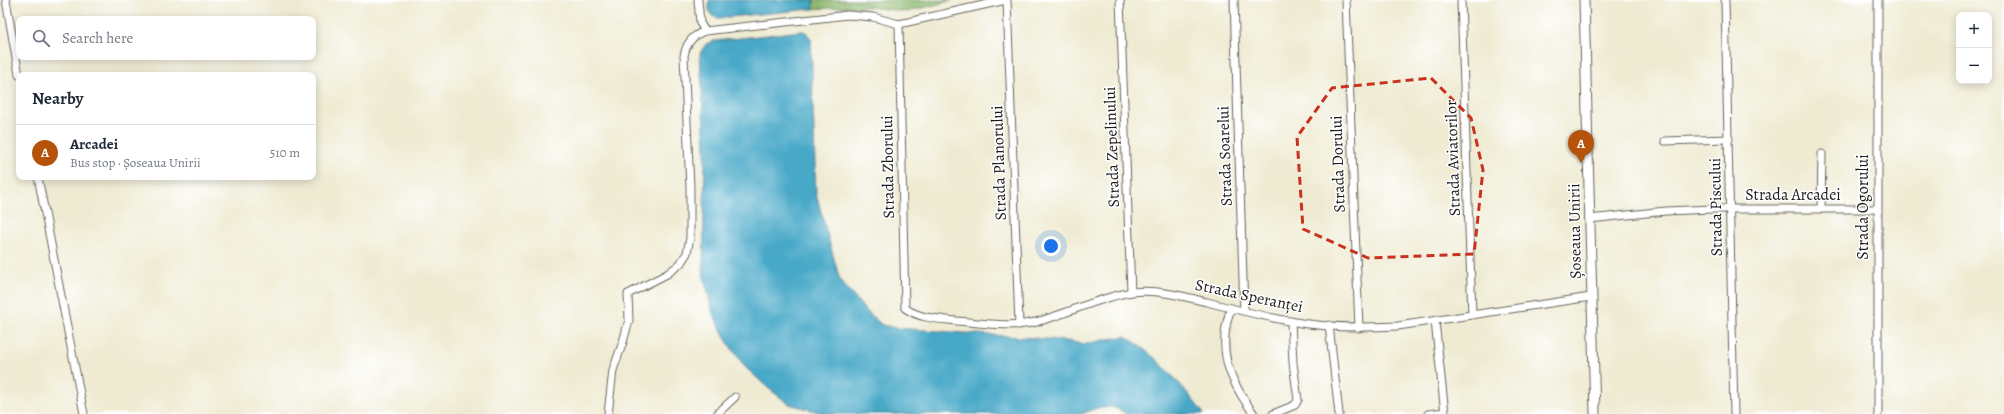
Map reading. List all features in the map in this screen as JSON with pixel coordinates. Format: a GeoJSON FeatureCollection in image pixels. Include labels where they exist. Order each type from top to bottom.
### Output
{"type":"FeatureCollection","features":[{"type":"Feature","properties":{"kind":"main road","name":"Șoseaua Unirii"},"geometry":{"type":"LineString","coordinates":[[1584,0],[1595,414]]}},
{"type":"Feature","properties":{"kind":"street"},"geometry":{"type":"LineString","coordinates":[[6,0],[16,58]]}},
{"type":"Feature","properties":{"kind":"street"},"geometry":{"type":"LineString","coordinates":[[698,0],[700,23],[705,31]]}},
{"type":"Feature","properties":{"kind":"street"},"geometry":{"type":"LineString","coordinates":[[608,414],[613,370],[624,342],[629,320],[628,294],[667,274],[680,264],[687,253],[690,238],[690,188],[684,56],[689,42],[693,37],[705,31],[848,15],[873,17],[899,24],[1007,0]]}},
{"type":"Feature","properties":{"kind":"street","name":"Strada Planorului"},"geometry":{"type":"LineString","coordinates":[[1007,0],[1019,324]]}},
{"type":"Feature","properties":{"kind":"street","name":"Strada Zepelinului"},"geometry":{"type":"LineString","coordinates":[[1120,0],[1131,292]]}},
{"type":"Feature","properties":{"kind":"street","name":"Strada Soarelui"},"geometry":{"type":"LineString","coordinates":[[1234,0],[1244,311]]}},
{"type":"Feature","properties":{"kind":"street","name":"Strada Dorului"},"geometry":{"type":"LineString","coordinates":[[1346,0],[1359,328]]}},
{"type":"Feature","properties":{"kind":"street","name":"Strada Aviatorilor"},"geometry":{"type":"LineString","coordinates":[[1460,0],[1472,315]]}},
{"type":"Feature","properties":{"kind":"street","name":"Strada Piscului"},"geometry":{"type":"LineString","coordinates":[[1725,0],[1734,414]]}},
{"type":"Feature","properties":{"kind":"street","name":"Strada Ogorului"},"geometry":{"type":"LineString","coordinates":[[1878,0],[1878,414]]}},
{"type":"Feature","properties":{"kind":"street","name":"Strada Zborului"},"geometry":{"type":"LineString","coordinates":[[899,24],[905,308]]}},
{"type":"Feature","properties":{"kind":"street"},"geometry":{"type":"LineString","coordinates":[[16,60],[18,72]]}},
{"type":"Feature","properties":{"kind":"street"},"geometry":{"type":"LineString","coordinates":[[1665,141],[1729,139]]}},
{"type":"Feature","properties":{"kind":"street"},"geometry":{"type":"LineString","coordinates":[[1821,209],[1822,154]]}},
{"type":"Feature","properties":{"kind":"street"},"geometry":{"type":"LineString","coordinates":[[39,180],[84,414]]}},
{"type":"Feature","properties":{"kind":"street","name":"Strada Arcadei"},"geometry":{"type":"LineString","coordinates":[[1590,219],[1666,211],[1729,209],[1877,209]]}},
{"type":"Feature","properties":{"kind":"street","name":"Strada Speranței"},"geometry":{"type":"LineString","coordinates":[[905,308],[911,313],[927,317],[1019,324],[1052,318],[1131,292],[1159,293],[1291,321],[1359,328],[1398,326],[1592,297]]}},
{"type":"Feature","properties":{"kind":"street"},"geometry":{"type":"LineString","coordinates":[[1231,308],[1226,323],[1224,342],[1225,353],[1230,376],[1254,414]]}},
{"type":"Feature","properties":{"kind":"street"},"geometry":{"type":"LineString","coordinates":[[1273,414],[1292,406],[1298,400],[1293,363],[1291,321]]}},
{"type":"Feature","properties":{"kind":"street"},"geometry":{"type":"LineString","coordinates":[[1428,414],[1445,413],[1435,321]]}},
{"type":"Feature","properties":{"kind":"street"},"geometry":{"type":"LineString","coordinates":[[1329,325],[1339,414]]}},
{"type":"Feature","properties":{"kind":"street"},"geometry":{"type":"LineString","coordinates":[[717,414],[735,397]]}},
{"type":"Feature","properties":{"kind":"highlighted area"},"geometry":{"type":"Polygon","coordinates":[[[1431,78],[1471,118],[1483,170],[1474,254],[1368,258],[1303,229],[1297,137],[1332,88],[1431,78]]]}},
{"type":"Feature","properties":{"kind":"green space"},"geometry":{"type":"Polygon","coordinates":[[[814,0],[953,0],[907,12],[870,7],[813,9],[814,0]]]}},
{"type":"Feature","properties":{"kind":"water"},"geometry":{"type":"Polygon","coordinates":[[[709,0],[814,0],[813,9],[718,18],[712,16],[709,10],[709,0]]]}},
{"type":"Feature","properties":{"kind":"water"},"geometry":{"type":"Polygon","coordinates":[[[802,31],[806,32],[811,39],[816,194],[840,280],[864,309],[882,325],[897,328],[1061,340],[1084,344],[1125,336],[1148,352],[1168,371],[1204,414],[1126,414],[1115,408],[1104,407],[1093,409],[1082,414],[826,414],[789,404],[768,388],[745,367],[728,343],[713,314],[703,273],[705,151],[700,53],[706,44],[714,41],[802,31]]]}},
{"type":"Feature","properties":{"kind":"place","name":"Arcadei"},"geometry":{"type":"Point","coordinates":[1581,163]}}]}
